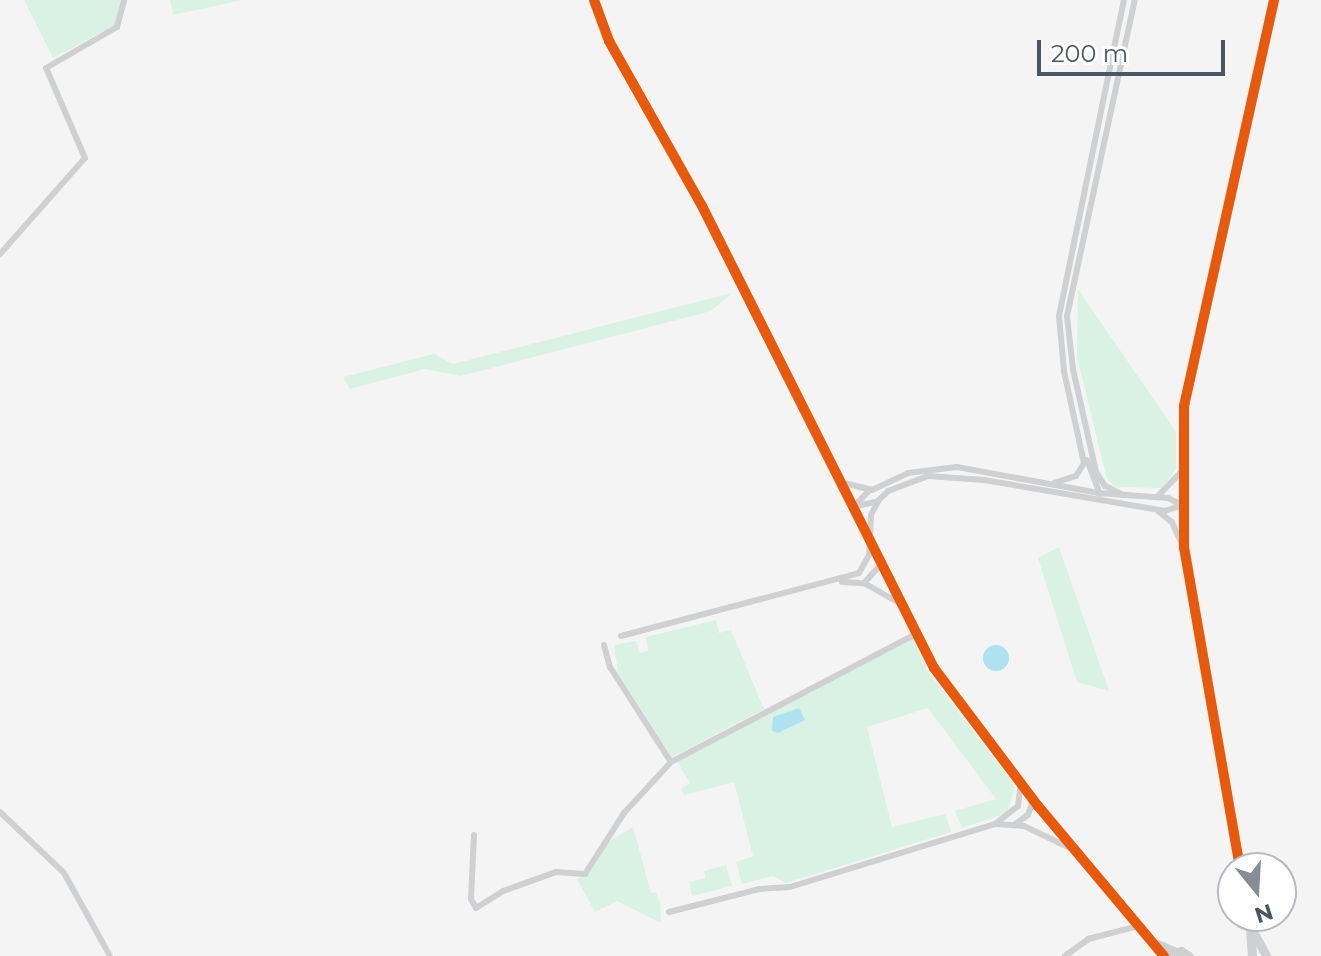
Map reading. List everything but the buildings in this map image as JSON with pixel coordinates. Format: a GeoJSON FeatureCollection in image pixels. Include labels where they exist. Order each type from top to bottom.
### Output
{"type":"FeatureCollection","features":[{"type":"Feature","properties":{"kind":"street"},"geometry":{"type":"LineString","coordinates":[[0,254],[85,158],[47,65],[117,27],[124,0]]}},
{"type":"Feature","properties":{"kind":"street"},"geometry":{"type":"LineString","coordinates":[[594,0],[609,41],[702,206],[881,567],[949,690],[1034,804],[1164,956]]}},
{"type":"Feature","properties":{"kind":"street"},"geometry":{"type":"LineString","coordinates":[[1098,493],[1081,441],[1064,371],[1059,316],[1124,0]]}},
{"type":"Feature","properties":{"kind":"street"},"geometry":{"type":"LineString","coordinates":[[1098,493],[1073,369],[1067,316],[1135,0]]}},
{"type":"Feature","properties":{"kind":"street"},"geometry":{"type":"LineString","coordinates":[[1237,852],[1184,548],[1182,471],[1192,356],[1274,0]]}},
{"type":"Feature","properties":{"kind":"street"},"geometry":{"type":"LineString","coordinates":[[1054,483],[1080,473],[1081,441]]}},
{"type":"Feature","properties":{"kind":"street"},"geometry":{"type":"LineString","coordinates":[[853,507],[872,490],[908,473],[942,467],[1054,483],[1098,493],[1157,497],[1182,505]]}},
{"type":"Feature","properties":{"kind":"street"},"geometry":{"type":"LineString","coordinates":[[1157,497],[1182,471]]}},
{"type":"Feature","properties":{"kind":"street"},"geometry":{"type":"LineString","coordinates":[[1096,472],[1105,486],[1123,495]]}},
{"type":"Feature","properties":{"kind":"street"},"geometry":{"type":"LineString","coordinates":[[853,507],[878,501],[911,481],[950,475],[1152,508],[1169,510],[1182,505]]}},
{"type":"Feature","properties":{"kind":"street"},"geometry":{"type":"LineString","coordinates":[[840,482],[872,490]]}},
{"type":"Feature","properties":{"kind":"street"},"geometry":{"type":"LineString","coordinates":[[1075,495],[1098,493],[1117,502]]}},
{"type":"Feature","properties":{"kind":"street"},"geometry":{"type":"LineString","coordinates":[[859,573],[867,562],[871,515],[878,501]]}},
{"type":"Feature","properties":{"kind":"street"},"geometry":{"type":"LineString","coordinates":[[1152,508],[1172,522],[1184,548]]}},
{"type":"Feature","properties":{"kind":"street"},"geometry":{"type":"LineString","coordinates":[[621,636],[834,583],[881,567]]}},
{"type":"Feature","properties":{"kind":"street"},"geometry":{"type":"LineString","coordinates":[[864,583],[881,567]]}},
{"type":"Feature","properties":{"kind":"street"},"geometry":{"type":"LineString","coordinates":[[834,583],[864,583],[902,605]]}},
{"type":"Feature","properties":{"kind":"street"},"geometry":{"type":"LineString","coordinates":[[474,835],[471,899],[476,908],[503,891],[556,872],[581,876],[624,813],[671,762],[916,634]]}},
{"type":"Feature","properties":{"kind":"street"},"geometry":{"type":"LineString","coordinates":[[604,645],[610,667],[671,762]]}},
{"type":"Feature","properties":{"kind":"street"},"geometry":{"type":"LineString","coordinates":[[1014,811],[1021,783]]}},
{"type":"Feature","properties":{"kind":"street"},"geometry":{"type":"LineString","coordinates":[[669,912],[760,889],[790,887],[995,824],[1014,811],[1034,804]]}},
{"type":"Feature","properties":{"kind":"street"},"geometry":{"type":"LineString","coordinates":[[1014,825],[1034,804]]}},
{"type":"Feature","properties":{"kind":"street"},"geometry":{"type":"LineString","coordinates":[[0,812],[64,873],[110,956]]}},
{"type":"Feature","properties":{"kind":"street"},"geometry":{"type":"LineString","coordinates":[[995,824],[1014,825],[1044,833],[1076,851]]}},
{"type":"Feature","properties":{"kind":"street"},"geometry":{"type":"LineString","coordinates":[[1065,956],[1088,939],[1139,926]]}},
{"type":"Feature","properties":{"kind":"street"},"geometry":{"type":"LineString","coordinates":[[1251,932],[1252,956]]}},
{"type":"Feature","properties":{"kind":"street"},"geometry":{"type":"LineString","coordinates":[[1255,932],[1266,956]]}},
{"type":"Feature","properties":{"kind":"street"},"geometry":{"type":"LineString","coordinates":[[1151,941],[1174,954],[1189,956]]}},
{"type":"Feature","properties":{"kind":"green space"},"geometry":{"type":"Polygon","coordinates":[[[24,0],[122,0],[115,25],[53,58],[24,0]]]}},
{"type":"Feature","properties":{"kind":"green space"},"geometry":{"type":"Polygon","coordinates":[[[170,0],[243,0],[173,15],[170,0]]]}},
{"type":"Feature","properties":{"kind":"green space"},"geometry":{"type":"Polygon","coordinates":[[[1078,289],[1176,432],[1176,469],[1162,488],[1116,487],[1107,479],[1077,357],[1078,289]]]}},
{"type":"Feature","properties":{"kind":"green space"},"geometry":{"type":"Polygon","coordinates":[[[732,293],[711,311],[461,376],[425,369],[350,389],[343,377],[434,354],[453,364],[732,293]]]}},
{"type":"Feature","properties":{"kind":"green space"},"geometry":{"type":"Polygon","coordinates":[[[1059,547],[1109,691],[1077,682],[1038,558],[1059,547]]]}},
{"type":"Feature","properties":{"kind":"green space"},"geometry":{"type":"Polygon","coordinates":[[[716,620],[719,633],[731,630],[764,709],[672,757],[618,673],[614,645],[636,641],[640,653],[648,651],[646,637],[716,620]]]}},
{"type":"Feature","properties":{"kind":"green space"},"geometry":{"type":"Polygon","coordinates":[[[912,639],[929,673],[1015,786],[1007,813],[962,828],[955,811],[996,799],[928,708],[867,727],[892,827],[945,814],[951,832],[786,883],[773,876],[742,884],[736,862],[753,856],[734,782],[684,795],[681,789],[690,783],[676,760],[912,639]]]}},
{"type":"Feature","properties":{"kind":"green space"},"geometry":{"type":"Polygon","coordinates":[[[633,827],[651,893],[656,892],[660,904],[661,923],[617,901],[595,912],[577,879],[591,871],[607,843],[633,827]]]}},
{"type":"Feature","properties":{"kind":"green space"},"geometry":{"type":"Polygon","coordinates":[[[726,865],[732,886],[692,896],[689,882],[705,878],[704,871],[726,865]]]}},
{"type":"Feature","properties":{"kind":"water"},"geometry":{"type":"Polygon","coordinates":[[[996,645],[1005,649],[1009,658],[1005,667],[996,671],[987,667],[983,658],[987,649],[996,645]]]}},
{"type":"Feature","properties":{"kind":"water"},"geometry":{"type":"Polygon","coordinates":[[[799,708],[805,720],[778,733],[772,731],[773,717],[799,708]]]}},
{"type":"Feature","properties":{"kind":"cycle path"},"geometry":{"type":"LineString","coordinates":[[594,0],[609,41],[702,206],[934,668],[1038,806],[1164,956]]}},
{"type":"Feature","properties":{"kind":"cycle path"},"geometry":{"type":"LineString","coordinates":[[1237,852],[1184,548],[1184,406],[1274,0]]}}]}
